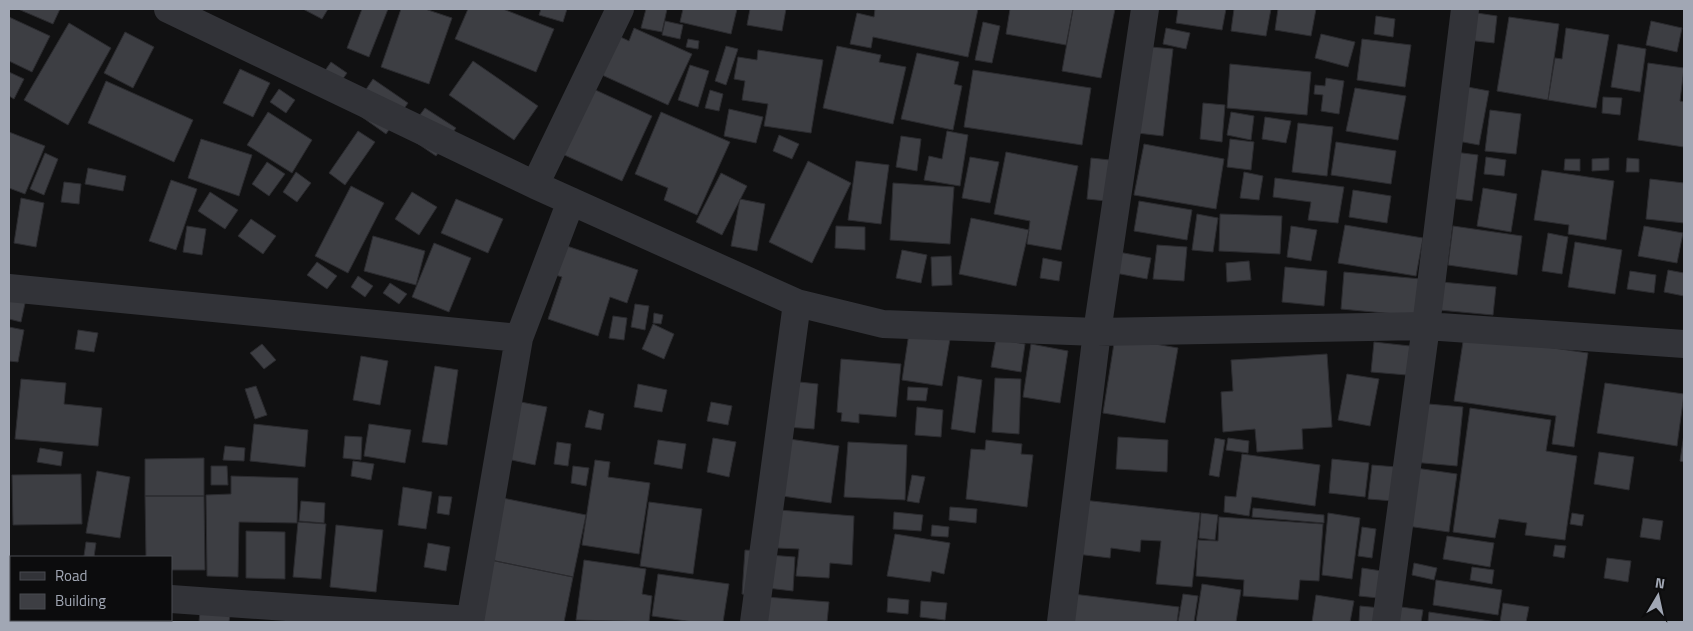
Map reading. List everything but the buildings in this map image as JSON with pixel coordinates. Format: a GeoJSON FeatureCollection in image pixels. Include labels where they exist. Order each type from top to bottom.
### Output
{"type":"FeatureCollection","features":[{"type":"Feature","properties":{"kind":"street"},"geometry":{"type":"LineString","coordinates":[[168,9],[571,201],[797,304],[883,324],[1097,332],[1426,326],[1684,344]]}},
{"type":"Feature","properties":{"kind":"street"},"geometry":{"type":"LineString","coordinates":[[535,184],[620,9]]}},
{"type":"Feature","properties":{"kind":"street"},"geometry":{"type":"LineString","coordinates":[[1061,622],[1097,332],[1145,9]]}},
{"type":"Feature","properties":{"kind":"street"},"geometry":{"type":"LineString","coordinates":[[1386,622],[1426,326],[1465,9]]}},
{"type":"Feature","properties":{"kind":"street"},"geometry":{"type":"LineString","coordinates":[[172,599],[470,621],[519,338],[571,201]]}},
{"type":"Feature","properties":{"kind":"street"},"geometry":{"type":"LineString","coordinates":[[9,288],[519,338]]}},
{"type":"Feature","properties":{"kind":"street"},"geometry":{"type":"LineString","coordinates":[[754,622],[797,304]]}}]}
